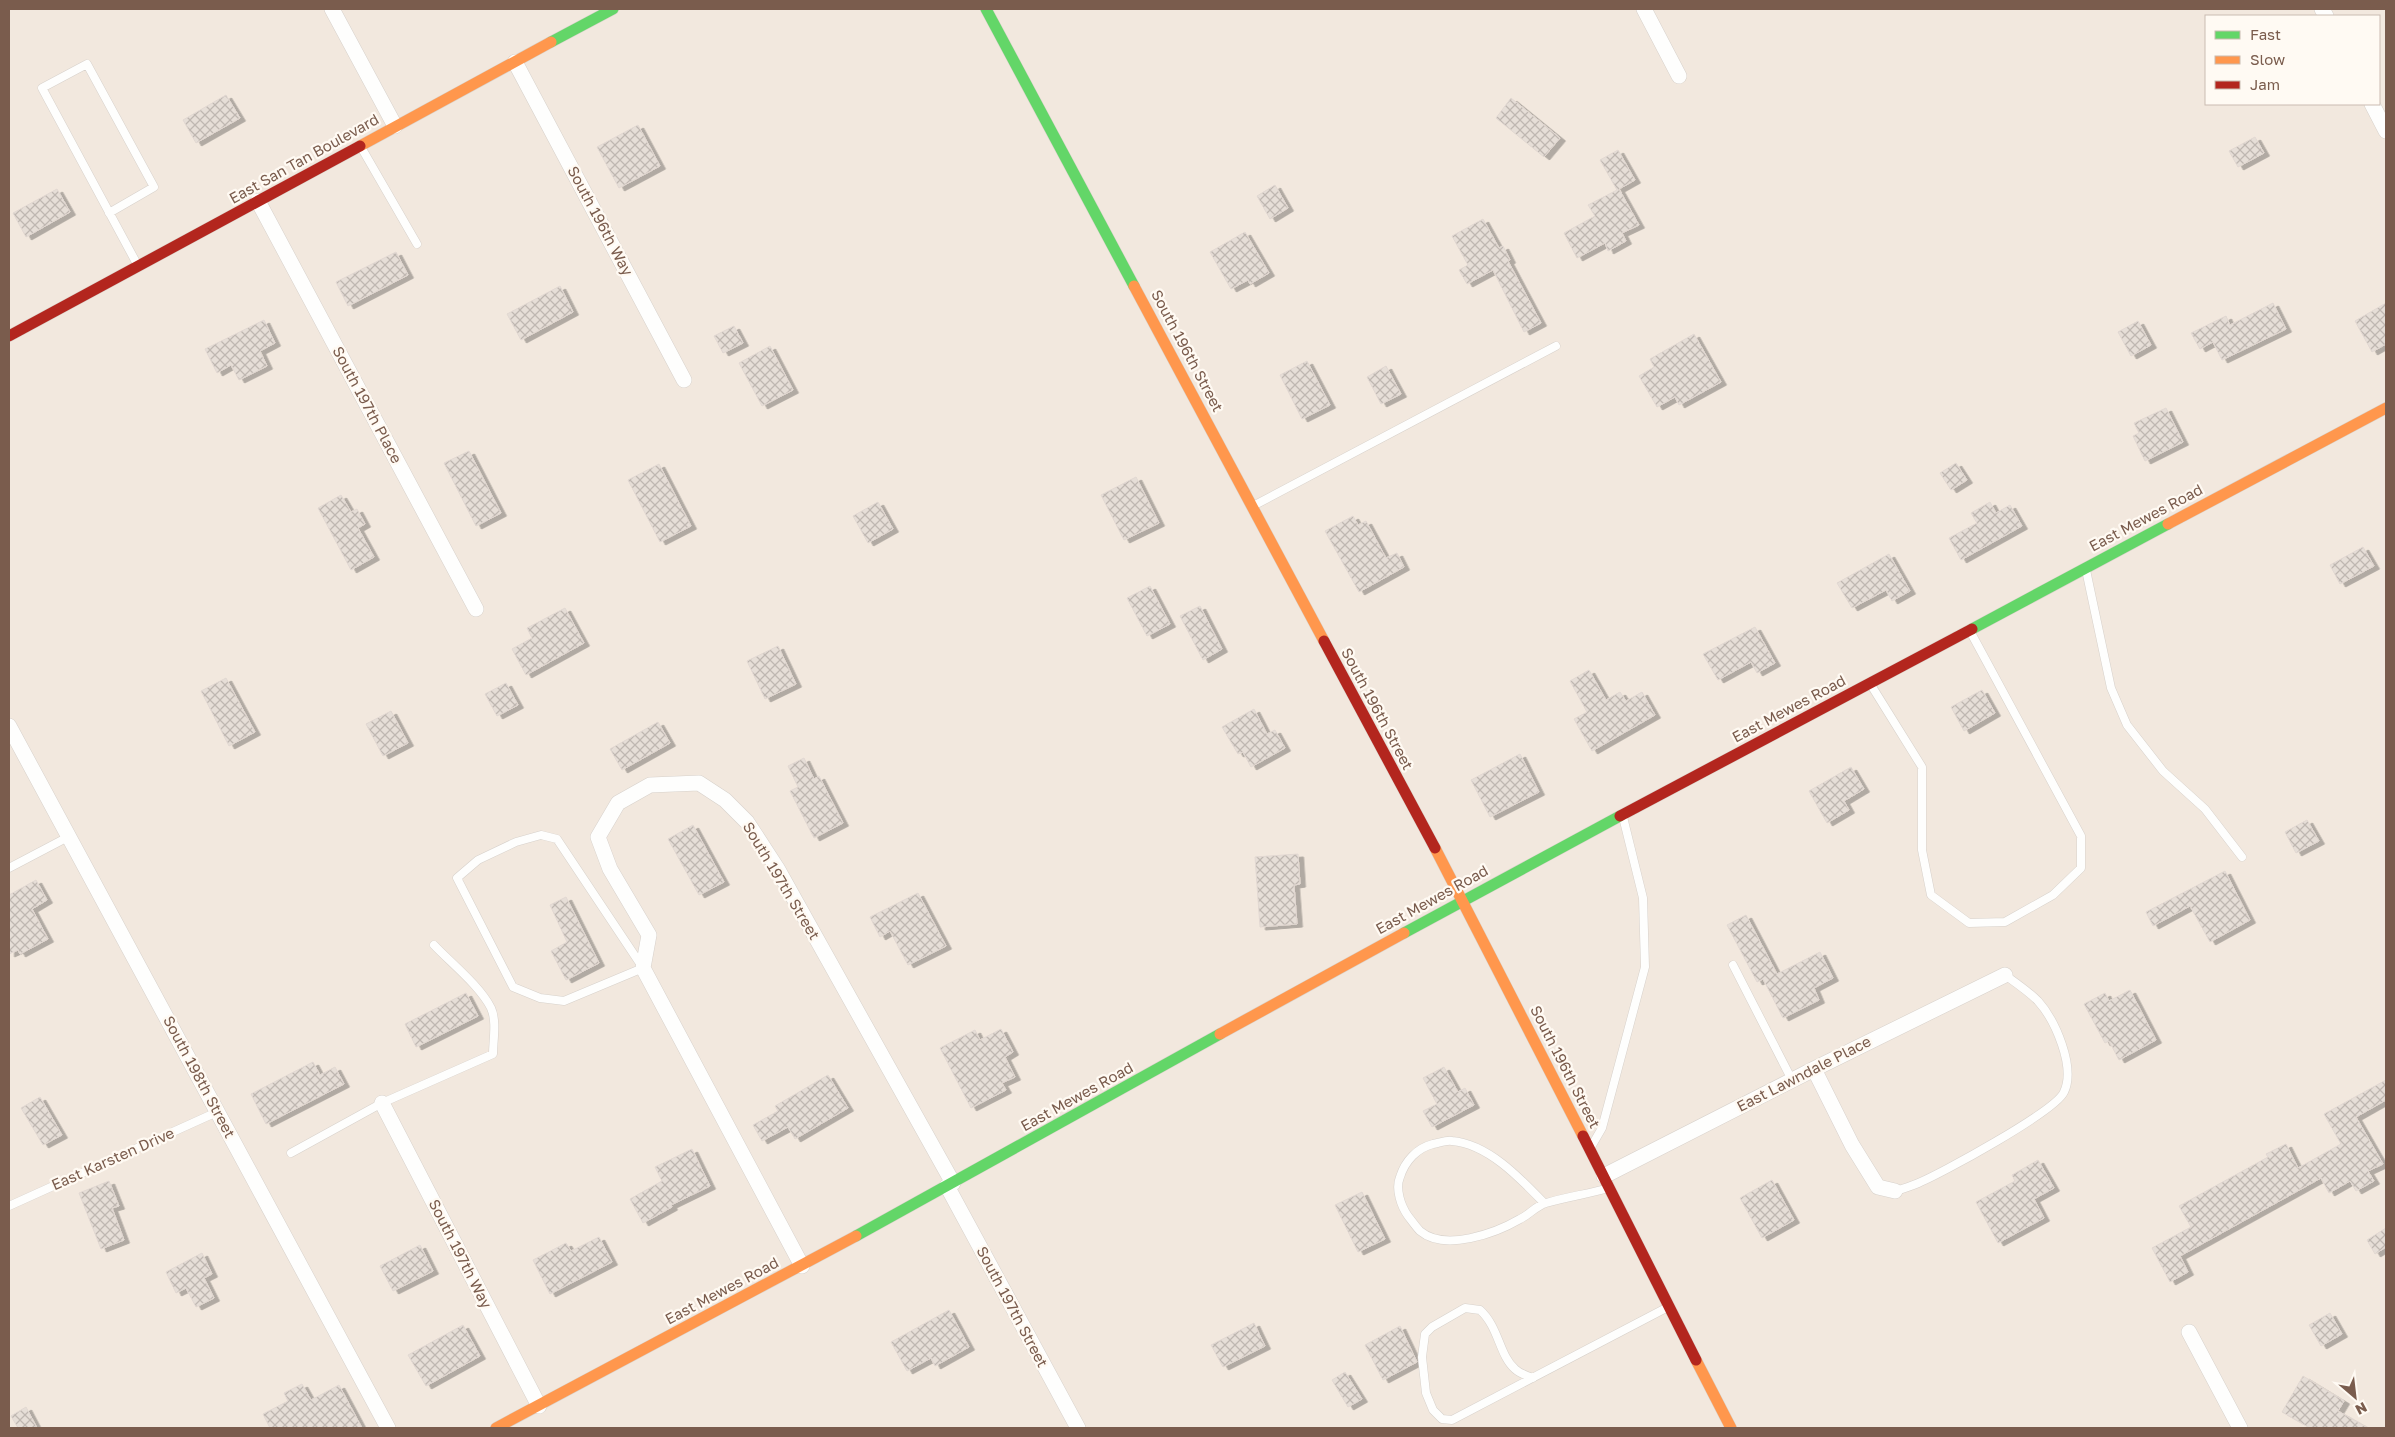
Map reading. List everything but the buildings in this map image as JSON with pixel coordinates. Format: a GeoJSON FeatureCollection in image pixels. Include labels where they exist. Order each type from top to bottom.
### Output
{"type":"FeatureCollection","features":[{"type":"Feature","properties":{"kind":"street"},"geometry":{"type":"LineString","coordinates":[[332,9],[394,126]]}},
{"type":"Feature","properties":{"kind":"street","name":"East San Tan Boulevard"},"geometry":{"type":"LineString","coordinates":[[9,336],[394,126],[614,9]]}},
{"type":"Feature","properties":{"kind":"street","name":"South 196th Street"},"geometry":{"type":"LineString","coordinates":[[986,9],[1463,900],[1670,1306],[1727,1427]]}},
{"type":"Feature","properties":{"kind":"street"},"geometry":{"type":"LineString","coordinates":[[1644,9],[1679,76]]}},
{"type":"Feature","properties":{"kind":"street","name":"South 196th Way"},"geometry":{"type":"LineString","coordinates":[[515,62],[684,380]]}},
{"type":"Feature","properties":{"kind":"street"},"geometry":{"type":"LineString","coordinates":[[2373,105],[2386,131]]}},
{"type":"Feature","properties":{"kind":"street","name":"South 197th Place"},"geometry":{"type":"LineString","coordinates":[[258,201],[476,609]]}},
{"type":"Feature","properties":{"kind":"street","name":"East Mewes Road"},"geometry":{"type":"LineString","coordinates":[[496,1428],[802,1266],[1463,900],[2386,408]]}},
{"type":"Feature","properties":{"kind":"street","name":"South 198th Street"},"geometry":{"type":"LineString","coordinates":[[9,726],[388,1428]]}},
{"type":"Feature","properties":{"kind":"street","name":"South 197th Street"},"geometry":{"type":"LineString","coordinates":[[643,968],[649,935],[610,869],[598,837],[618,803],[650,785],[699,783],[725,800],[742,816],[762,845],[950,1184],[1078,1428]]}},
{"type":"Feature","properties":{"kind":"street"},"geometry":{"type":"LineString","coordinates":[[643,968],[802,1266]]}},
{"type":"Feature","properties":{"kind":"street","name":"East Lawndale Place"},"geometry":{"type":"LineString","coordinates":[[1607,1182],[1792,1080],[2005,976]]}},
{"type":"Feature","properties":{"kind":"street"},"geometry":{"type":"LineString","coordinates":[[1814,1069],[1852,1145],[1878,1187],[1894,1191]]}},
{"type":"Feature","properties":{"kind":"street","name":"South 197th Way"},"geometry":{"type":"LineString","coordinates":[[382,1103],[539,1406]]}},
{"type":"Feature","properties":{"kind":"street"},"geometry":{"type":"LineString","coordinates":[[2189,1332],[2240,1428]]}},
{"type":"Feature","properties":{"kind":"lane"},"geometry":{"type":"LineString","coordinates":[[109,212],[154,187],[87,64],[42,88],[138,266]]}},
{"type":"Feature","properties":{"kind":"lane"},"geometry":{"type":"LineString","coordinates":[[360,146],[416,244]]}},
{"type":"Feature","properties":{"kind":"lane"},"geometry":{"type":"LineString","coordinates":[[1252,506],[1556,346]]}},
{"type":"Feature","properties":{"kind":"lane"},"geometry":{"type":"LineString","coordinates":[[2085,568],[2111,688],[2127,725],[2163,771],[2205,809],[2242,858]]}},
{"type":"Feature","properties":{"kind":"lane"},"geometry":{"type":"LineString","coordinates":[[1870,683],[1922,767],[1922,850],[1931,895],[1970,923],[2005,922],[2052,895],[2081,868],[2082,836],[1969,630]]}},
{"type":"Feature","properties":{"kind":"lane"},"geometry":{"type":"LineString","coordinates":[[1590,1149],[1602,1128],[1646,967],[1643,898],[1622,815]]}},
{"type":"Feature","properties":{"kind":"lane"},"geometry":{"type":"LineString","coordinates":[[541,835],[557,838],[643,968],[564,1001],[540,998],[514,987],[457,878],[478,860],[516,842],[541,835]]}},
{"type":"Feature","properties":{"kind":"lane"},"geometry":{"type":"LineString","coordinates":[[9,868],[68,837]]}},
{"type":"Feature","properties":{"kind":"lane"},"geometry":{"type":"LineString","coordinates":[[291,1153],[382,1103],[493,1054],[494,1021],[491,1009],[472,985],[434,945]]}},
{"type":"Feature","properties":{"kind":"lane"},"geometry":{"type":"LineString","coordinates":[[1732,964],[1792,1080]]}},
{"type":"Feature","properties":{"kind":"lane"},"geometry":{"type":"LineString","coordinates":[[1894,1191],[1917,1184],[1943,1171],[2048,1109],[2064,1093],[2068,1071],[2063,1045],[2040,1003],[2005,976]]}},
{"type":"Feature","properties":{"kind":"lane","name":"East Karsten Drive"},"geometry":{"type":"LineString","coordinates":[[9,1206],[217,1112]]}},
{"type":"Feature","properties":{"kind":"lane"},"geometry":{"type":"LineString","coordinates":[[1544,1203],[1524,1181],[1492,1157],[1472,1145],[1450,1141],[1426,1146],[1412,1155],[1399,1178],[1398,1194],[1406,1213],[1420,1231],[1432,1238],[1461,1239],[1487,1235],[1530,1214],[1544,1203],[1607,1182]]}},
{"type":"Feature","properties":{"kind":"lane"},"geometry":{"type":"LineString","coordinates":[[1532,1378],[1515,1369],[1506,1357],[1496,1329],[1480,1310],[1465,1308],[1432,1327],[1425,1334],[1422,1357],[1426,1393],[1433,1410],[1442,1419],[1452,1420],[1670,1306]]}},
{"type":"Feature","properties":{"kind":"shaded area"},"geometry":{"type":"Polygon","coordinates":[[[9,9],[2386,9],[2386,1428],[9,1428],[9,9]]]}},
{"type":"Feature","properties":{"kind":"traffic: fast"},"geometry":{"type":"LineString","coordinates":[[551,42],[613,9]]}},
{"type":"Feature","properties":{"kind":"traffic: fast"},"geometry":{"type":"LineString","coordinates":[[986,9],[1134,286]]}},
{"type":"Feature","properties":{"kind":"traffic: fast"},"geometry":{"type":"LineString","coordinates":[[1972,629],[2168,524]]}},
{"type":"Feature","properties":{"kind":"traffic: fast"},"geometry":{"type":"LineString","coordinates":[[1404,933],[1620,816]]}},
{"type":"Feature","properties":{"kind":"traffic: fast"},"geometry":{"type":"LineString","coordinates":[[856,1236],[1220,1034]]}},
{"type":"Feature","properties":{"kind":"traffic: slow"},"geometry":{"type":"LineString","coordinates":[[360,146],[551,42]]}},
{"type":"Feature","properties":{"kind":"traffic: slow"},"geometry":{"type":"LineString","coordinates":[[1134,286],[1324,641]]}},
{"type":"Feature","properties":{"kind":"traffic: slow"},"geometry":{"type":"LineString","coordinates":[[2168,524],[2386,408]]}},
{"type":"Feature","properties":{"kind":"traffic: slow"},"geometry":{"type":"LineString","coordinates":[[1435,848],[1583,1136]]}},
{"type":"Feature","properties":{"kind":"traffic: slow"},"geometry":{"type":"LineString","coordinates":[[1220,1034],[1404,933]]}},
{"type":"Feature","properties":{"kind":"traffic: slow"},"geometry":{"type":"LineString","coordinates":[[496,1428],[856,1236]]}},
{"type":"Feature","properties":{"kind":"traffic: slow"},"geometry":{"type":"LineString","coordinates":[[1696,1360],[1731,1428]]}},
{"type":"Feature","properties":{"kind":"traffic: jam"},"geometry":{"type":"LineString","coordinates":[[9,336],[360,146]]}},
{"type":"Feature","properties":{"kind":"traffic: jam"},"geometry":{"type":"LineString","coordinates":[[1620,816],[1972,629]]}},
{"type":"Feature","properties":{"kind":"traffic: jam"},"geometry":{"type":"LineString","coordinates":[[1324,641],[1435,848]]}},
{"type":"Feature","properties":{"kind":"traffic: jam"},"geometry":{"type":"LineString","coordinates":[[1583,1136],[1696,1360]]}}]}
